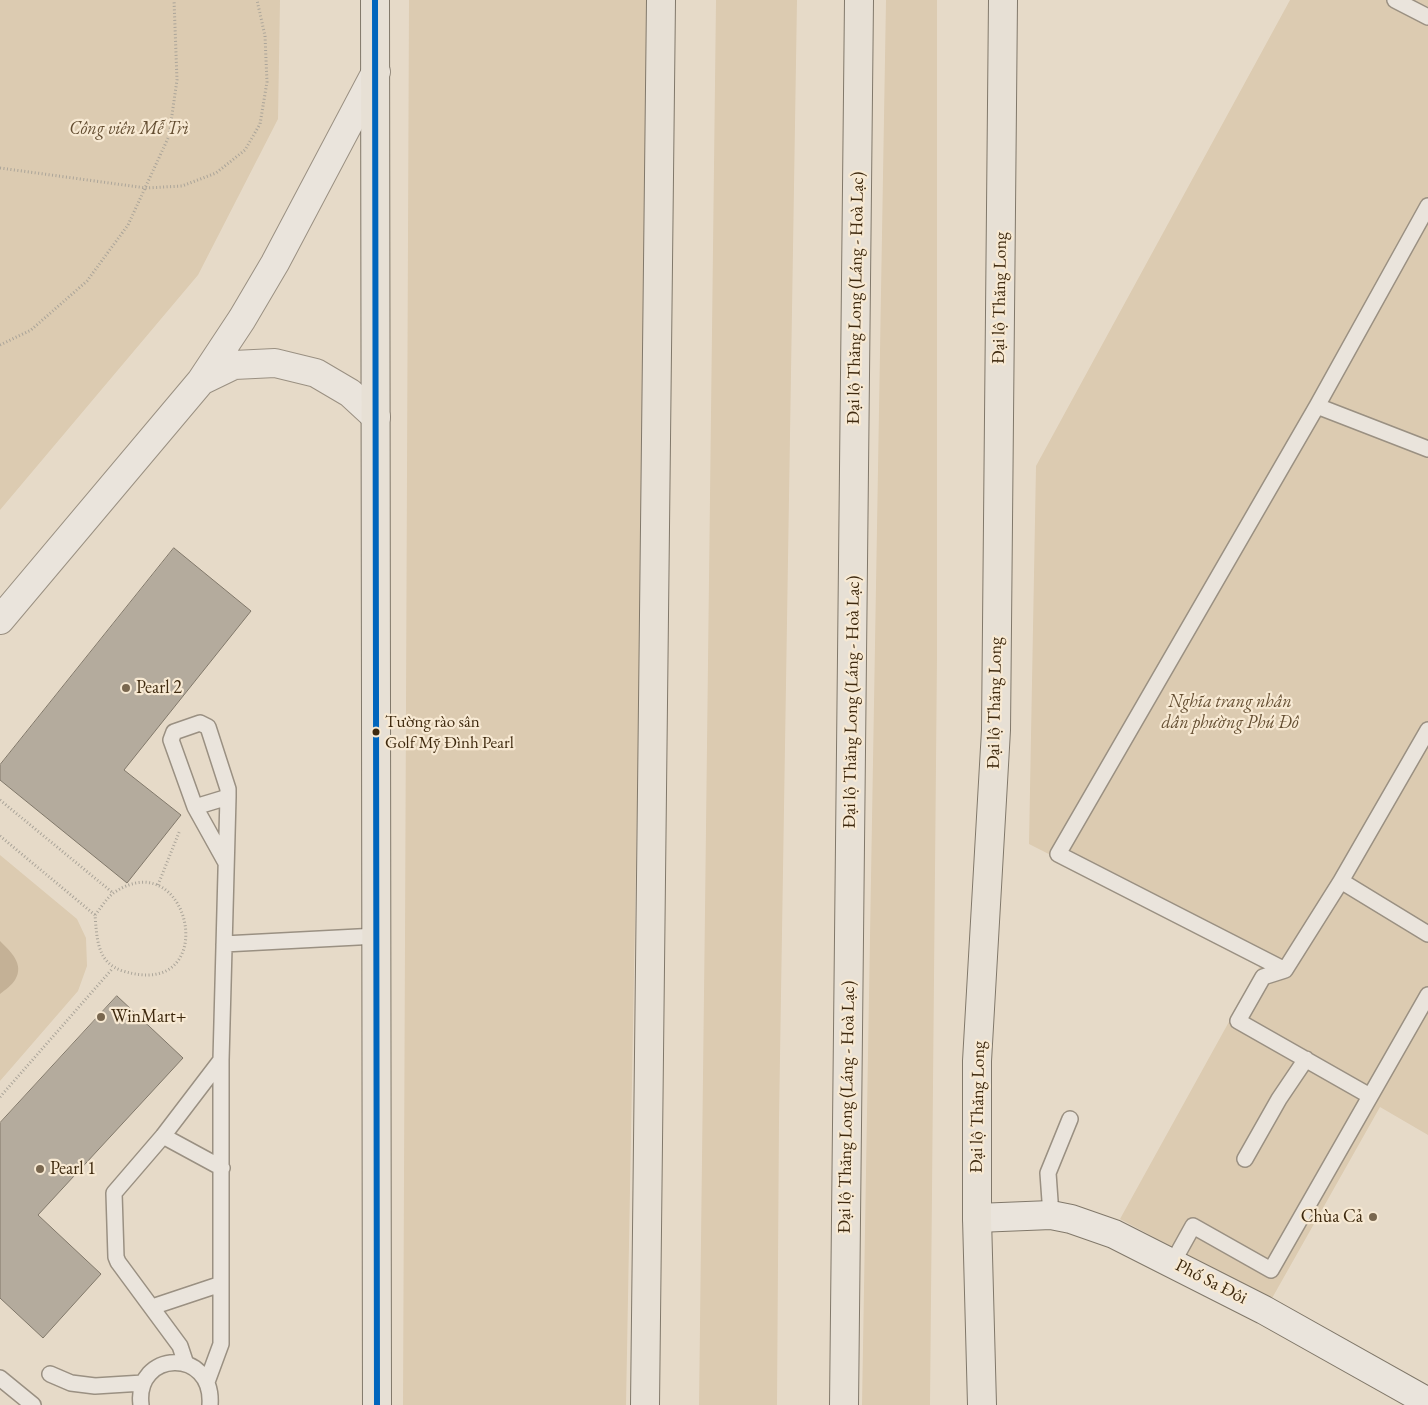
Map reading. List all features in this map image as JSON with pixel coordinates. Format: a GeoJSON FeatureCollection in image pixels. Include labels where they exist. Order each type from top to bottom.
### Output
{"type":"FeatureCollection","features":[{"type":"Feature","properties":{"kind":"main road"},"geometry":{"type":"LineString","coordinates":[[376,0],[377,1405]]}},
{"type":"Feature","properties":{"kind":"main road"},"geometry":{"type":"LineString","coordinates":[[645,1405],[661,0]]}},
{"type":"Feature","properties":{"kind":"main road","name":"Đại lộ Thăng Long (Láng - Hoà Lạc)"},"geometry":{"type":"LineString","coordinates":[[844,1405],[859,0]]}},
{"type":"Feature","properties":{"kind":"main road","name":"Đại lộ Thăng Long"},"geometry":{"type":"LineString","coordinates":[[982,1405],[977,1218],[977,1061],[996,730],[1003,0]]}},
{"type":"Feature","properties":{"kind":"street"},"geometry":{"type":"LineString","coordinates":[[0,620],[201,381],[242,319],[275,263],[376,72]]}},
{"type":"Feature","properties":{"kind":"street"},"geometry":{"type":"LineString","coordinates":[[201,381],[234,365],[275,363],[316,373],[350,393],[376,417]]}},
{"type":"Feature","properties":{"kind":"street","name":"Phố Sa Đôi"},"geometry":{"type":"LineString","coordinates":[[977,1218],[1051,1215],[1070,1219],[1114,1234],[1173,1262],[1264,1310],[1428,1402]]}},
{"type":"Feature","properties":{"kind":"lane"},"geometry":{"type":"LineString","coordinates":[[1395,0],[1428,17]]}},
{"type":"Feature","properties":{"kind":"lane"},"geometry":{"type":"LineString","coordinates":[[1285,970],[1058,854],[1318,406],[1428,206]]}},
{"type":"Feature","properties":{"kind":"lane"},"geometry":{"type":"LineString","coordinates":[[1318,406],[1428,449]]}},
{"type":"Feature","properties":{"kind":"lane"},"geometry":{"type":"LineString","coordinates":[[207,1382],[221,1344],[221,1060],[228,790],[208,727],[200,723],[174,732],[171,740],[193,804],[225,862]]}},
{"type":"Feature","properties":{"kind":"lane"},"geometry":{"type":"LineString","coordinates":[[1370,1096],[1238,1021],[1263,977],[1285,970],[1424,747],[1428,730]]}},
{"type":"Feature","properties":{"kind":"lane"},"geometry":{"type":"LineString","coordinates":[[193,804],[228,797]]}},
{"type":"Feature","properties":{"kind":"lane"},"geometry":{"type":"LineString","coordinates":[[1341,881],[1428,934]]}},
{"type":"Feature","properties":{"kind":"lane"},"geometry":{"type":"LineString","coordinates":[[224,944],[377,936]]}},
{"type":"Feature","properties":{"kind":"lane"},"geometry":{"type":"LineString","coordinates":[[1173,1262],[1193,1226],[1271,1270],[1428,994]]}},
{"type":"Feature","properties":{"kind":"lane"},"geometry":{"type":"LineString","coordinates":[[1245,1159],[1279,1099],[1306,1059]]}},
{"type":"Feature","properties":{"kind":"lane"},"geometry":{"type":"LineString","coordinates":[[186,1364],[180,1346],[117,1259],[114,1193],[163,1136],[221,1060]]}},
{"type":"Feature","properties":{"kind":"lane"},"geometry":{"type":"LineString","coordinates":[[1051,1215],[1048,1173],[1070,1119]]}},
{"type":"Feature","properties":{"kind":"lane"},"geometry":{"type":"LineString","coordinates":[[163,1136],[222,1168]]}},
{"type":"Feature","properties":{"kind":"lane"},"geometry":{"type":"LineString","coordinates":[[152,1308],[221,1284]]}},
{"type":"Feature","properties":{"kind":"lane"},"geometry":{"type":"LineString","coordinates":[[141,1405],[140,1395],[143,1383],[149,1373],[159,1365],[170,1362],[186,1364],[201,1373],[207,1382],[210,1393],[210,1405]]}},
{"type":"Feature","properties":{"kind":"lane"},"geometry":{"type":"LineString","coordinates":[[50,1374],[72,1383],[95,1386],[143,1383]]}},
{"type":"Feature","properties":{"kind":"lane"},"geometry":{"type":"LineString","coordinates":[[0,1378],[33,1405]]}},
{"type":"Feature","properties":{"kind":"path"},"geometry":{"type":"LineString","coordinates":[[0,345],[31,330],[87,281],[128,225],[169,136],[177,80],[174,0]]}},
{"type":"Feature","properties":{"kind":"path"},"geometry":{"type":"LineString","coordinates":[[0,168],[146,188],[182,186],[216,173],[244,150],[260,124],[267,82],[265,36],[257,0]]}},
{"type":"Feature","properties":{"kind":"path"},"geometry":{"type":"LineString","coordinates":[[0,800],[113,893]]}},
{"type":"Feature","properties":{"kind":"path"},"geometry":{"type":"LineString","coordinates":[[158,885],[193,804]]}},
{"type":"Feature","properties":{"kind":"path"},"geometry":{"type":"LineString","coordinates":[[0,836],[95,915],[102,956],[113,968],[131,974],[149,975],[170,970],[181,958],[187,938],[182,911],[173,896],[158,885],[141,882],[126,886],[113,893],[95,915]]}},
{"type":"Feature","properties":{"kind":"path"},"geometry":{"type":"LineString","coordinates":[[0,1097],[113,968]]}},
{"type":"Feature","properties":{"kind":"green space","name":"Công viên Mễ Trì"},"geometry":{"type":"Polygon","coordinates":[[[0,0],[280,0],[278,119],[198,275],[0,510],[0,0]]]}},
{"type":"Feature","properties":{"kind":"green space"},"geometry":{"type":"Polygon","coordinates":[[[409,0],[652,0],[626,1405],[403,1405],[409,0]]]}},
{"type":"Feature","properties":{"kind":"green space"},"geometry":{"type":"Polygon","coordinates":[[[716,0],[797,0],[779,1119],[777,1405],[699,1405],[716,0]]]}},
{"type":"Feature","properties":{"kind":"green space"},"geometry":{"type":"Polygon","coordinates":[[[886,0],[937,0],[937,657],[930,1405],[862,1405],[886,0]]]}},
{"type":"Feature","properties":{"kind":"green space","name":"Nghĩa trang nhân dân phường Phú Đô"},"geometry":{"type":"Polygon","coordinates":[[[1290,0],[1428,0],[1428,1135],[1380,1107],[1271,1300],[1120,1219],[1262,962],[1029,844],[1036,466],[1290,0]]]}},
{"type":"Feature","properties":{"kind":"green space"},"geometry":{"type":"Polygon","coordinates":[[[0,855],[77,919],[86,938],[87,966],[78,991],[0,1081],[0,855]]]}},
{"type":"Feature","properties":{"kind":"shaded area"},"geometry":{"type":"Polygon","coordinates":[[[0,941],[15,958],[18,974],[14,982],[0,994],[0,941]]]}},
{"type":"Feature","properties":{"kind":"building","name":"Pearl 2"},"geometry":{"type":"Polygon","coordinates":[[[174,548],[251,611],[124,770],[181,815],[127,883],[0,780],[0,765],[174,548]]]}},
{"type":"Feature","properties":{"kind":"building","name":"Pearl 1"},"geometry":{"type":"Polygon","coordinates":[[[117,996],[183,1058],[38,1215],[101,1274],[43,1338],[0,1298],[0,1123],[117,996]]]}},
{"type":"Feature","properties":{"kind":"transit line"},"geometry":{"type":"LineString","coordinates":[[375,0],[377,1405]]}},
{"type":"Feature","properties":{"kind":"place","name":"Pearl 2"},"geometry":{"type":"Point","coordinates":[126,688]}},
{"type":"Feature","properties":{"kind":"place","name":"Tường rào sân Golf Mỹ Đình Pearl"},"geometry":{"type":"Point","coordinates":[376,732]}},
{"type":"Feature","properties":{"kind":"place","name":"WinMart+"},"geometry":{"type":"Point","coordinates":[101,1017]}},
{"type":"Feature","properties":{"kind":"place","name":"Pearl 1"},"geometry":{"type":"Point","coordinates":[40,1169]}},
{"type":"Feature","properties":{"kind":"place","name":"Chùa Cả"},"geometry":{"type":"Point","coordinates":[1373,1217]}}]}
